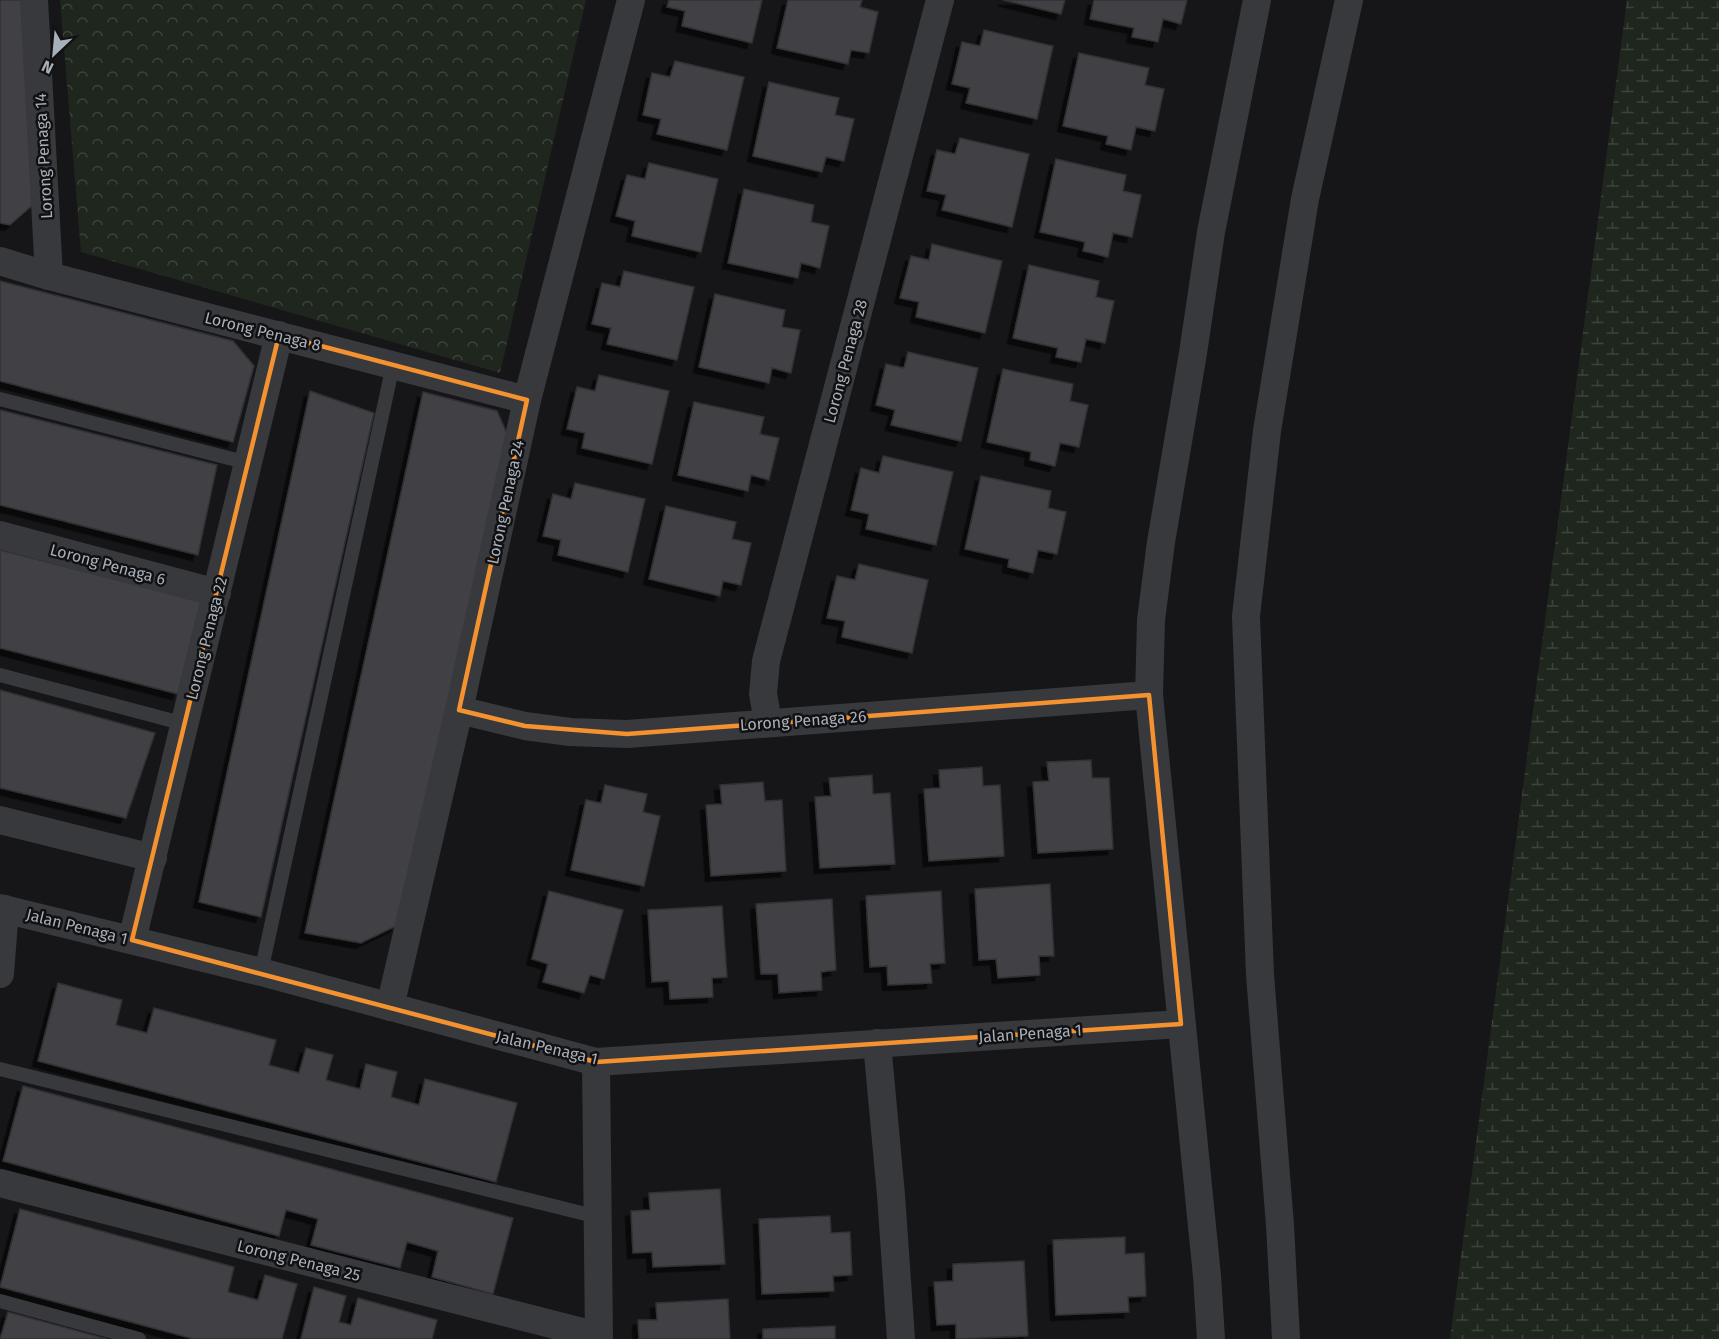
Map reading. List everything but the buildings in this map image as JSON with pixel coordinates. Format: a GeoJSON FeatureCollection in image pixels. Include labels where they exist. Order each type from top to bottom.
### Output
{"type":"FeatureCollection","features":[{"type":"Feature","properties":{"kind":"street","name":"Lorong Penaga 14"},"geometry":{"type":"LineString","coordinates":[[34,0],[49,276]]}},
{"type":"Feature","properties":{"kind":"street","name":"Lorong Penaga 24"},"geometry":{"type":"LineString","coordinates":[[390,1007],[459,710],[527,400],[632,0]]}},
{"type":"Feature","properties":{"kind":"street","name":"Lorong Penaga 28"},"geometry":{"type":"LineString","coordinates":[[768,722],[763,694],[766,661],[940,0]]}},
{"type":"Feature","properties":{"kind":"street"},"geometry":{"type":"LineString","coordinates":[[1211,1339],[1207,1276],[1149,695],[1151,620],[1161,542],[1211,232],[1257,0]]}},
{"type":"Feature","properties":{"kind":"street"},"geometry":{"type":"LineString","coordinates":[[1286,1339],[1280,1225],[1260,975],[1246,616],[1267,431],[1305,199],[1348,0]]}},
{"type":"Feature","properties":{"kind":"street","name":"Lorong Penaga 8"},"geometry":{"type":"LineString","coordinates":[[0,261],[49,276],[527,400]]}},
{"type":"Feature","properties":{"kind":"street","name":"Lorong Penaga 22"},"geometry":{"type":"LineString","coordinates":[[132,940],[279,335]]}},
{"type":"Feature","properties":{"kind":"street","name":"Lorong Penaga 6"},"geometry":{"type":"LineString","coordinates":[[0,535],[217,593]]}},
{"type":"Feature","properties":{"kind":"street","name":"Lorong Penaga 26"},"geometry":{"type":"LineString","coordinates":[[459,710],[525,726],[570,732],[627,734],[1149,695]]}},
{"type":"Feature","properties":{"kind":"street"},"geometry":{"type":"LineString","coordinates":[[0,820],[153,858]]}},
{"type":"Feature","properties":{"kind":"street"},"geometry":{"type":"LineString","coordinates":[[0,974],[3,909]]}},
{"type":"Feature","properties":{"kind":"street","name":"Jalan Penaga 1"},"geometry":{"type":"LineString","coordinates":[[3,909],[261,972],[596,1062],[1181,1024]]}},
{"type":"Feature","properties":{"kind":"street"},"geometry":{"type":"LineString","coordinates":[[877,1043],[901,1339]]}},
{"type":"Feature","properties":{"kind":"street"},"geometry":{"type":"LineString","coordinates":[[596,1062],[598,1337]]}},
{"type":"Feature","properties":{"kind":"street","name":"Lorong Penaga 25"},"geometry":{"type":"LineString","coordinates":[[0,1183],[598,1337]]}},
{"type":"Feature","properties":{"kind":"lane"},"geometry":{"type":"LineString","coordinates":[[261,972],[393,364]]}},
{"type":"Feature","properties":{"kind":"lane"},"geometry":{"type":"LineString","coordinates":[[0,399],[249,463]]}},
{"type":"Feature","properties":{"kind":"lane"},"geometry":{"type":"LineString","coordinates":[[0,675],[185,724]]}},
{"type":"Feature","properties":{"kind":"lane"},"geometry":{"type":"LineString","coordinates":[[0,1068],[598,1217]]}},
{"type":"Feature","properties":{"kind":"lane"},"geometry":{"type":"LineString","coordinates":[[0,1301],[139,1339]]}},
{"type":"Feature","properties":{"kind":"highlighted area"},"geometry":{"type":"Polygon","coordinates":[[[279,335],[527,400],[459,710],[525,726],[627,734],[1149,695],[1181,1024],[596,1062],[132,940],[279,335]]]}},
{"type":"Feature","properties":{"kind":"green space"},"geometry":{"type":"Polygon","coordinates":[[[60,0],[586,0],[500,373],[81,252],[60,0]]]}},
{"type":"Feature","properties":{"kind":"green space"},"geometry":{"type":"Polygon","coordinates":[[[1627,0],[1719,0],[1719,1339],[1450,1339],[1627,0]]]}}]}
